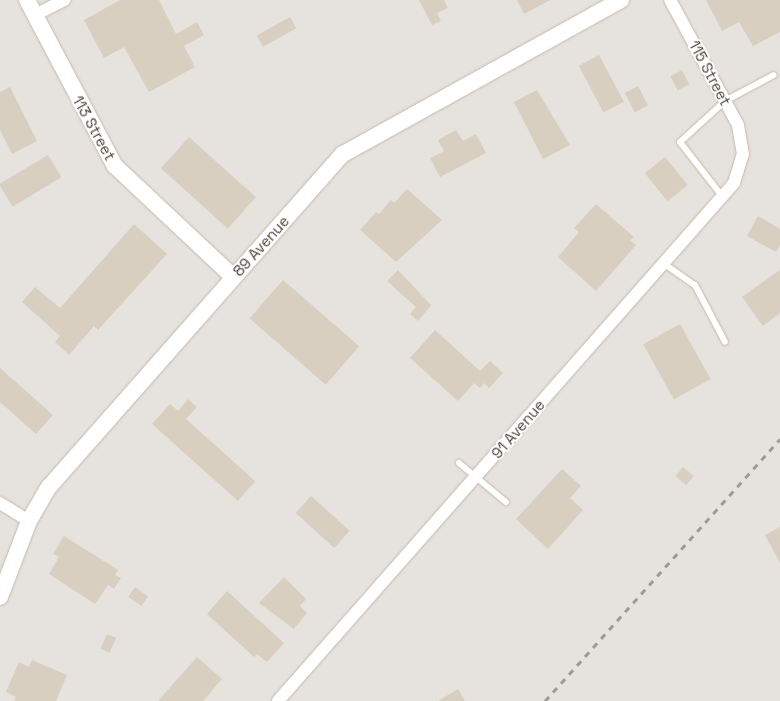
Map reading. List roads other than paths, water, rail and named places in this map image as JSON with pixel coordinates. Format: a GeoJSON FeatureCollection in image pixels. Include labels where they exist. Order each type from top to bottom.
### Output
{"type":"FeatureCollection","features":[{"type":"Feature","properties":{"kind":"street","name":"113 Street"},"geometry":{"type":"LineString","coordinates":[[27,0],[90,123],[115,166],[233,277]]}},
{"type":"Feature","properties":{"kind":"street"},"geometry":{"type":"LineString","coordinates":[[35,15],[64,0]]}},
{"type":"Feature","properties":{"kind":"street","name":"89 Avenue"},"geometry":{"type":"LineString","coordinates":[[0,597],[29,521],[49,488],[343,154],[621,0]]}},
{"type":"Feature","properties":{"kind":"street","name":"115 Street"},"geometry":{"type":"LineString","coordinates":[[670,0],[738,125],[742,149]]}},
{"type":"Feature","properties":{"kind":"street","name":"91 Avenue"},"geometry":{"type":"LineString","coordinates":[[278,701],[734,183],[742,149]]}},
{"type":"Feature","properties":{"kind":"street"},"geometry":{"type":"LineString","coordinates":[[0,503],[29,521]]}},
{"type":"Feature","properties":{"kind":"lane"},"geometry":{"type":"LineString","coordinates":[[722,196],[680,142],[725,101],[774,75]]}},
{"type":"Feature","properties":{"kind":"lane"},"geometry":{"type":"LineString","coordinates":[[663,263],[695,285],[725,342]]}},
{"type":"Feature","properties":{"kind":"lane"},"geometry":{"type":"LineString","coordinates":[[460,462],[506,502]]}},
{"type":"Feature","properties":{"kind":"railway"},"geometry":{"type":"LineString","coordinates":[[545,701],[780,439]]}}]}
